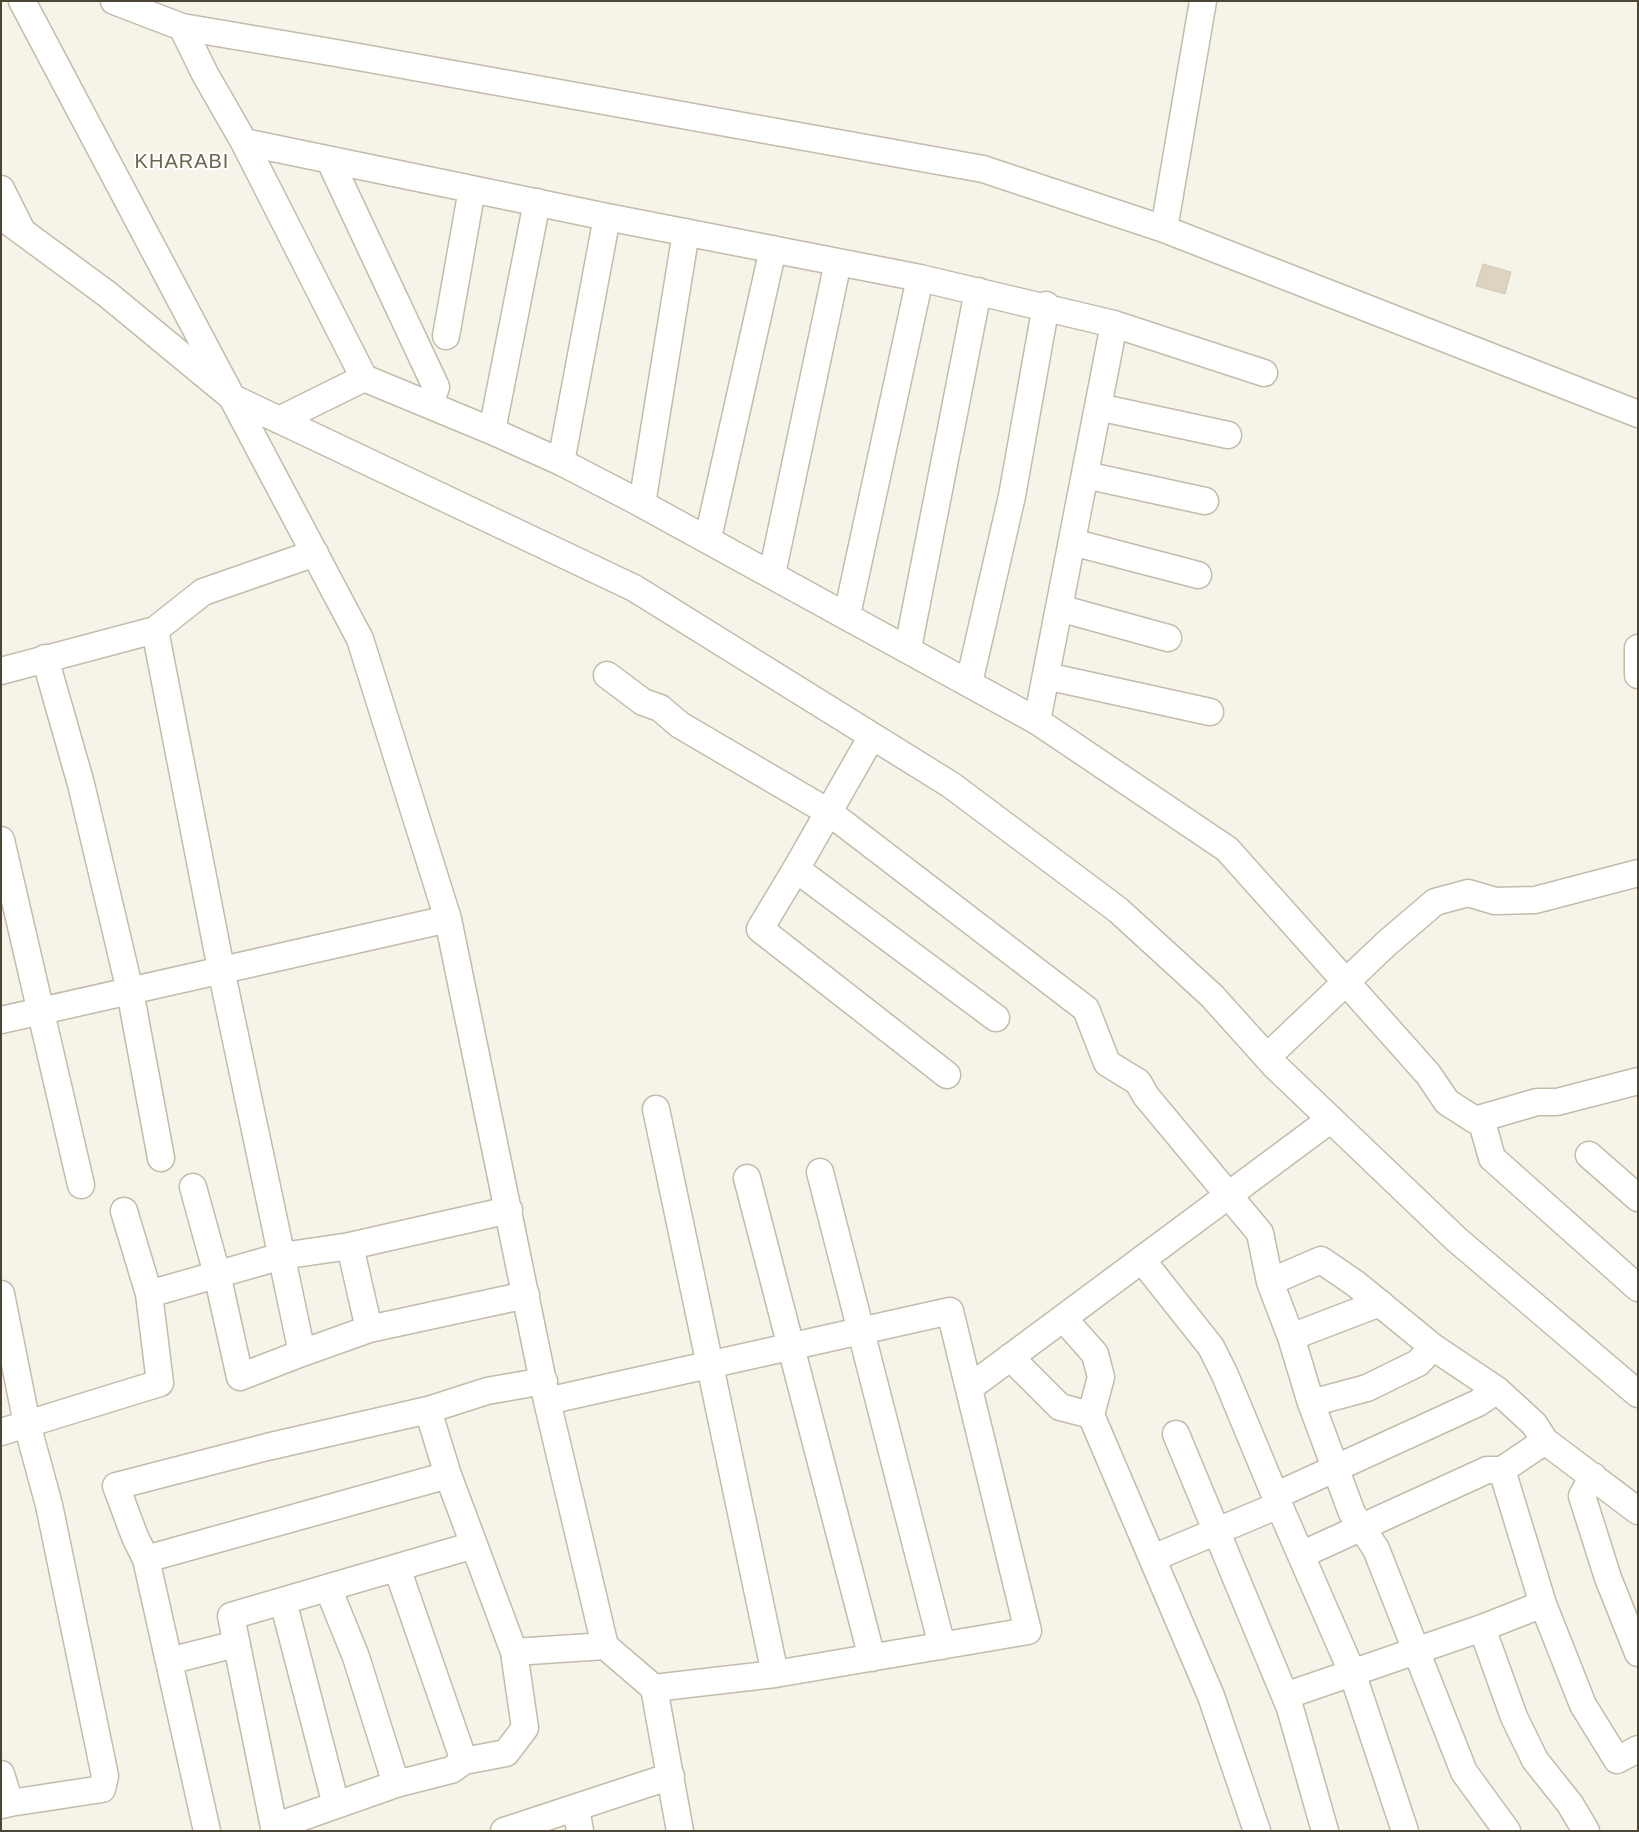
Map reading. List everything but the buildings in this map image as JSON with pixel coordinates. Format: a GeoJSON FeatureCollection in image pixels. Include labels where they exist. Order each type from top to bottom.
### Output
{"type":"FeatureCollection","features":[{"type":"Feature","properties":{"kind":"street"},"geometry":{"type":"LineString","coordinates":[[22,1],[360,639],[448,919],[545,1391],[605,1646],[654,1688],[680,1831]]}},
{"type":"Feature","properties":{"kind":"street"},"geometry":{"type":"LineString","coordinates":[[114,1],[182,27],[983,169],[1164,229],[1638,414]]}},
{"type":"Feature","properties":{"kind":"street"},"geometry":{"type":"LineString","coordinates":[[1164,229],[1203,1]]}},
{"type":"Feature","properties":{"kind":"street"},"geometry":{"type":"LineString","coordinates":[[182,27],[205,74],[244,142],[364,378],[561,462],[708,538],[1037,720],[1227,849],[1428,1074],[1447,1102],[1475,1120],[1537,1102],[1557,1102],[1638,1081]]}},
{"type":"Feature","properties":{"kind":"street"},"geometry":{"type":"LineString","coordinates":[[244,142],[1046,305],[1114,324],[1264,374]]}},
{"type":"Feature","properties":{"kind":"street"},"geometry":{"type":"LineString","coordinates":[[330,161],[436,387],[430,405]]}},
{"type":"Feature","properties":{"kind":"street"},"geometry":{"type":"LineString","coordinates":[[1,189],[11,223],[107,294],[234,398],[634,588],[951,785],[1118,910],[1212,996],[1267,1057],[1456,1239],[1638,1394]]}},
{"type":"Feature","properties":{"kind":"street"},"geometry":{"type":"LineString","coordinates":[[446,336],[472,189]]}},
{"type":"Feature","properties":{"kind":"street"},"geometry":{"type":"LineString","coordinates":[[492,431],[537,202]]}},
{"type":"Feature","properties":{"kind":"street"},"geometry":{"type":"LineString","coordinates":[[561,462],[607,217]]}},
{"type":"Feature","properties":{"kind":"street"},"geometry":{"type":"LineString","coordinates":[[642,504],[686,232]]}},
{"type":"Feature","properties":{"kind":"street"},"geometry":{"type":"LineString","coordinates":[[708,538],[773,249]]}},
{"type":"Feature","properties":{"kind":"street"},"geometry":{"type":"LineString","coordinates":[[772,574],[838,262]]}},
{"type":"Feature","properties":{"kind":"street"},"geometry":{"type":"LineString","coordinates":[[847,616],[920,278]]}},
{"type":"Feature","properties":{"kind":"street"},"geometry":{"type":"LineString","coordinates":[[908,648],[978,291]]}},
{"type":"Feature","properties":{"kind":"street"},"geometry":{"type":"LineString","coordinates":[[970,683],[1012,496],[1046,305]]}},
{"type":"Feature","properties":{"kind":"street"},"geometry":{"type":"LineString","coordinates":[[1037,720],[1114,324]]}},
{"type":"Feature","properties":{"kind":"street"},"geometry":{"type":"LineString","coordinates":[[280,420],[364,378]]}},
{"type":"Feature","properties":{"kind":"street"},"geometry":{"type":"LineString","coordinates":[[1098,407],[1228,435]]}},
{"type":"Feature","properties":{"kind":"street"},"geometry":{"type":"LineString","coordinates":[[1085,475],[1205,501]]}},
{"type":"Feature","properties":{"kind":"street"},"geometry":{"type":"LineString","coordinates":[[1072,542],[1198,574]]}},
{"type":"Feature","properties":{"kind":"street"},"geometry":{"type":"LineString","coordinates":[[1,670],[155,630],[203,592],[314,553]]}},
{"type":"Feature","properties":{"kind":"street"},"geometry":{"type":"LineString","coordinates":[[1059,608],[1168,638]]}},
{"type":"Feature","properties":{"kind":"street"},"geometry":{"type":"LineString","coordinates":[[155,630],[221,969],[302,1353]]}},
{"type":"Feature","properties":{"kind":"street"},"geometry":{"type":"LineString","coordinates":[[1638,648],[1638,675]]}},
{"type":"Feature","properties":{"kind":"street"},"geometry":{"type":"LineString","coordinates":[[45,658],[81,784],[130,991],[161,1158]]}},
{"type":"Feature","properties":{"kind":"street"},"geometry":{"type":"LineString","coordinates":[[607,675],[643,702],[660,708],[680,725],[830,813],[1086,1009],[1107,1063],[1138,1082],[1146,1096],[1260,1233],[1270,1282],[1292,1336],[1311,1403],[1352,1513],[1376,1549],[1464,1772],[1508,1831]]}},
{"type":"Feature","properties":{"kind":"street"},"geometry":{"type":"LineString","coordinates":[[1046,676],[1210,712]]}},
{"type":"Feature","properties":{"kind":"street"},"geometry":{"type":"LineString","coordinates":[[872,736],[830,813],[760,929],[946,1074]]}},
{"type":"Feature","properties":{"kind":"street"},"geometry":{"type":"LineString","coordinates":[[1,840],[81,1185]]}},
{"type":"Feature","properties":{"kind":"street"},"geometry":{"type":"LineString","coordinates":[[796,869],[996,1018]]}},
{"type":"Feature","properties":{"kind":"street"},"geometry":{"type":"LineString","coordinates":[[1267,1057],[1387,943],[1435,902],[1468,893],[1495,901],[1535,900],[1638,873]]}},
{"type":"Feature","properties":{"kind":"street"},"geometry":{"type":"LineString","coordinates":[[1,1020],[448,919]]}},
{"type":"Feature","properties":{"kind":"street"},"geometry":{"type":"LineString","coordinates":[[656,1109],[775,1674]]}},
{"type":"Feature","properties":{"kind":"street"},"geometry":{"type":"LineString","coordinates":[[969,1388],[1331,1119]]}},
{"type":"Feature","properties":{"kind":"street"},"geometry":{"type":"LineString","coordinates":[[1481,1119],[1492,1158],[1638,1288]]}},
{"type":"Feature","properties":{"kind":"street"},"geometry":{"type":"LineString","coordinates":[[1589,1155],[1638,1198]]}},
{"type":"Feature","properties":{"kind":"street"},"geometry":{"type":"LineString","coordinates":[[820,1172],[942,1646]]}},
{"type":"Feature","properties":{"kind":"street"},"geometry":{"type":"LineString","coordinates":[[747,1178],[872,1658]]}},
{"type":"Feature","properties":{"kind":"street"},"geometry":{"type":"LineString","coordinates":[[193,1187],[217,1274],[240,1377],[369,1329],[526,1295]]}},
{"type":"Feature","properties":{"kind":"street"},"geometry":{"type":"LineString","coordinates":[[1,1432],[160,1383],[149,1294],[124,1210]]}},
{"type":"Feature","properties":{"kind":"street"},"geometry":{"type":"LineString","coordinates":[[149,1294],[282,1256],[350,1246],[509,1210]]}},
{"type":"Feature","properties":{"kind":"street"},"geometry":{"type":"LineString","coordinates":[[350,1246],[369,1329]]}},
{"type":"Feature","properties":{"kind":"street"},"geometry":{"type":"LineString","coordinates":[[1142,1260],[1211,1347],[1352,1672],[1405,1831]]}},
{"type":"Feature","properties":{"kind":"street"},"geometry":{"type":"LineString","coordinates":[[1270,1282],[1321,1260],[1380,1303],[1433,1347],[1497,1390],[1534,1424],[1544,1441],[1638,1511]]}},
{"type":"Feature","properties":{"kind":"street"},"geometry":{"type":"LineString","coordinates":[[1,1294],[27,1424],[49,1505],[105,1776],[102,1789],[6,1804],[1,1774]]}},
{"type":"Feature","properties":{"kind":"street"},"geometry":{"type":"LineString","coordinates":[[1292,1336],[1380,1303]]}},
{"type":"Feature","properties":{"kind":"street"},"geometry":{"type":"LineString","coordinates":[[207,1831],[146,1559],[135,1538],[116,1486],[267,1447],[428,1410],[487,1391],[545,1391],[710,1365],[950,1311],[1028,1631],[775,1674],[654,1688]]}},
{"type":"Feature","properties":{"kind":"street"},"geometry":{"type":"LineString","coordinates":[[1063,1318],[1095,1354],[1101,1376],[1091,1415],[1211,1696],[1257,1831]]}},
{"type":"Feature","properties":{"kind":"street"},"geometry":{"type":"LineString","coordinates":[[1311,1403],[1367,1388],[1418,1363],[1433,1347]]}},
{"type":"Feature","properties":{"kind":"street"},"geometry":{"type":"LineString","coordinates":[[1010,1357],[1060,1407],[1091,1415]]}},
{"type":"Feature","properties":{"kind":"street"},"geometry":{"type":"LineString","coordinates":[[1152,1558],[1215,1532],[1335,1469],[1478,1403],[1497,1390]]}},
{"type":"Feature","properties":{"kind":"street"},"geometry":{"type":"LineString","coordinates":[[428,1410],[448,1475],[514,1652],[525,1728],[506,1753],[464,1761],[451,1770],[396,1784],[274,1827],[230,1616],[474,1546]]}},
{"type":"Feature","properties":{"kind":"street"},"geometry":{"type":"LineString","coordinates":[[1176,1434],[1215,1532],[1285,1696],[1326,1831]]}},
{"type":"Feature","properties":{"kind":"street"},"geometry":{"type":"LineString","coordinates":[[1301,1555],[1487,1470],[1502,1470],[1544,1441]]}},
{"type":"Feature","properties":{"kind":"street"},"geometry":{"type":"LineString","coordinates":[[1502,1470],[1543,1604],[1583,1705],[1617,1760],[1638,1749]]}},
{"type":"Feature","properties":{"kind":"street"},"geometry":{"type":"LineString","coordinates":[[146,1559],[448,1475]]}},
{"type":"Feature","properties":{"kind":"street"},"geometry":{"type":"LineString","coordinates":[[1593,1476],[1582,1496],[1608,1578],[1638,1653]]}},
{"type":"Feature","properties":{"kind":"street"},"geometry":{"type":"LineString","coordinates":[[397,1568],[464,1761]]}},
{"type":"Feature","properties":{"kind":"street"},"geometry":{"type":"LineString","coordinates":[[328,1588],[356,1657],[396,1784]]}},
{"type":"Feature","properties":{"kind":"street"},"geometry":{"type":"LineString","coordinates":[[283,1601],[336,1805]]}},
{"type":"Feature","properties":{"kind":"street"},"geometry":{"type":"LineString","coordinates":[[1285,1696],[1482,1628],[1543,1604]]}},
{"type":"Feature","properties":{"kind":"street"},"geometry":{"type":"LineString","coordinates":[[1482,1628],[1514,1717],[1535,1760],[1570,1804],[1586,1831]]}},
{"type":"Feature","properties":{"kind":"street"},"geometry":{"type":"LineString","coordinates":[[169,1661],[236,1644]]}},
{"type":"Feature","properties":{"kind":"street"},"geometry":{"type":"LineString","coordinates":[[514,1652],[605,1646]]}},
{"type":"Feature","properties":{"kind":"street"},"geometry":{"type":"LineString","coordinates":[[504,1831],[578,1819],[671,1776]]}},
{"type":"Feature","properties":{"kind":"district","name":"KHARABI"},"geometry":{"type":"Point","coordinates":[182,162]}}]}
